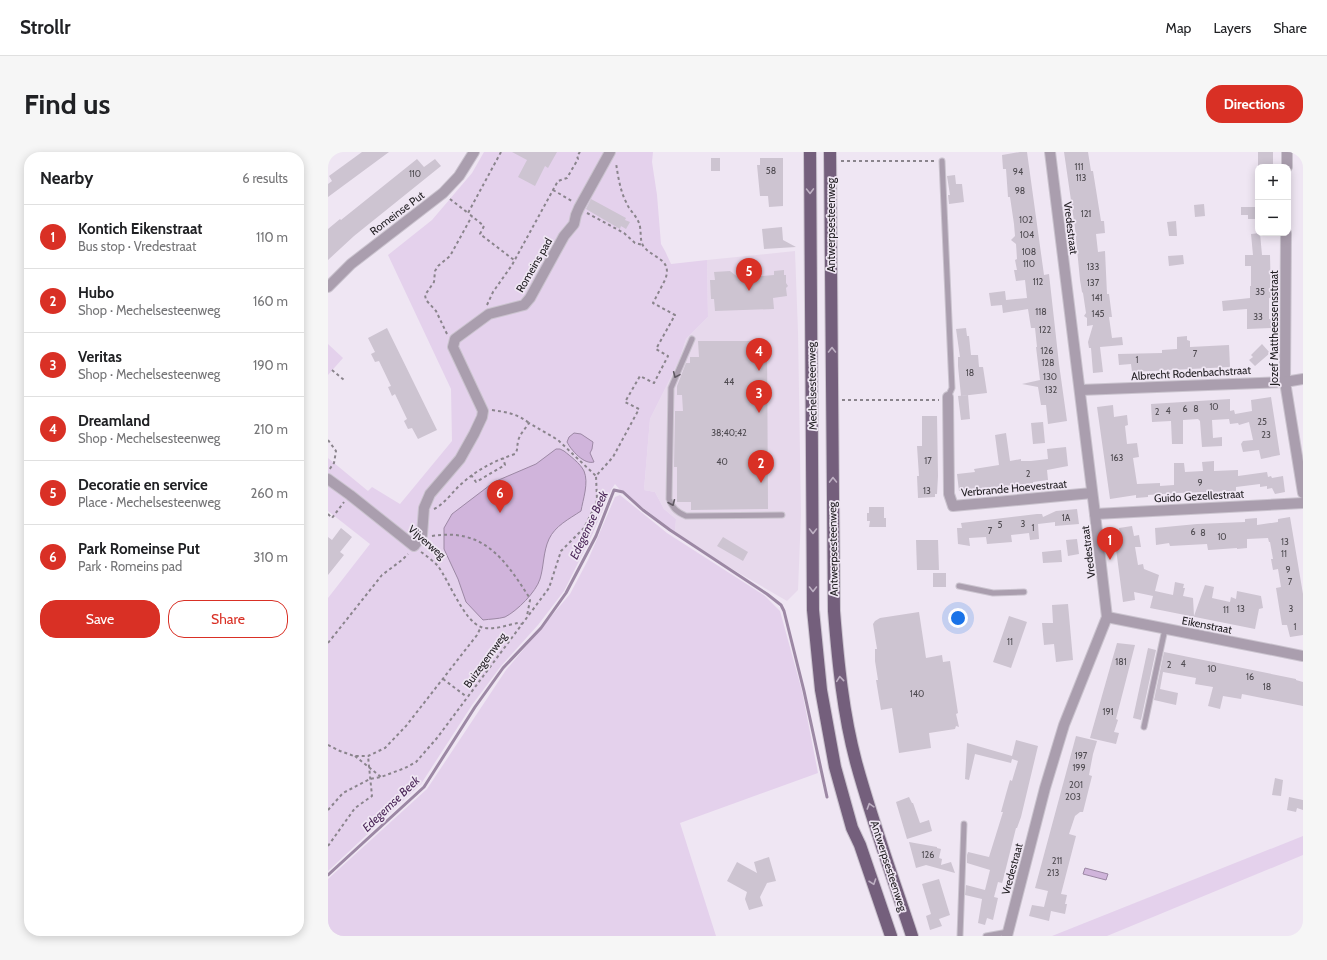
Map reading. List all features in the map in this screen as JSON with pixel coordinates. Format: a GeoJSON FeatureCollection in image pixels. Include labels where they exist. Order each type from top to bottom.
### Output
{"type":"FeatureCollection","features":[{"type":"Feature","properties":{"kind":"main road","name":"Mechelsesteenweg"},"geometry":{"type":"LineString","coordinates":[[813,610],[810,157],[820,152],[835,157]]}},
{"type":"Feature","properties":{"kind":"main road","name":"Antwerpsesteenweg"},"geometry":{"type":"LineString","coordinates":[[835,157],[834,611],[841,686],[856,761],[912,936]]}},
{"type":"Feature","properties":{"kind":"main road","name":"Antwerpsesteenweg"},"geometry":{"type":"LineString","coordinates":[[813,610],[821,690],[834,767],[852,828],[860,845],[891,936]]}},
{"type":"Feature","properties":{"kind":"street","name":"Romeinse Put"},"geometry":{"type":"LineString","coordinates":[[328,287],[352,264],[443,193],[459,176],[474,152]]}},
{"type":"Feature","properties":{"kind":"street","name":"Romeins pad"},"geometry":{"type":"LineString","coordinates":[[453,343],[456,339],[489,314],[524,305],[530,298],[564,236],[574,224],[580,207],[610,152]]}},
{"type":"Feature","properties":{"kind":"street","name":"Vredestraat"},"geometry":{"type":"LineString","coordinates":[[1007,934],[1045,788],[1064,725],[1106,617],[1096,514],[1092,493],[1050,152]]}},
{"type":"Feature","properties":{"kind":"street"},"geometry":{"type":"LineString","coordinates":[[1287,152],[1287,164]]}},
{"type":"Feature","properties":{"kind":"street","name":"Jozef Mattheessensstraat"},"geometry":{"type":"LineString","coordinates":[[1286,236],[1285,382],[1303,493]]}},
{"type":"Feature","properties":{"kind":"street"},"geometry":{"type":"LineString","coordinates":[[414,546],[422,535],[424,508],[430,494],[460,459],[482,417],[483,411],[453,347],[453,343]]}},
{"type":"Feature","properties":{"kind":"street","name":"Albrecht Rodenbachstraat"},"geometry":{"type":"LineString","coordinates":[[1080,390],[1285,382],[1303,379]]}},
{"type":"Feature","properties":{"kind":"street","name":"Verbrande Hoevestraat"},"geometry":{"type":"LineString","coordinates":[[948,398],[949,494],[953,506],[1092,493]]}},
{"type":"Feature","properties":{"kind":"street","name":"Vijverweg"},"geometry":{"type":"LineString","coordinates":[[328,479],[414,546]]}},
{"type":"Feature","properties":{"kind":"street","name":"Guido Gezellestraat"},"geometry":{"type":"LineString","coordinates":[[1096,514],[1303,503]]}},
{"type":"Feature","properties":{"kind":"street","name":"Eikenstraat"},"geometry":{"type":"LineString","coordinates":[[1106,617],[1303,656]]}},
{"type":"Feature","properties":{"kind":"lane"},"geometry":{"type":"LineString","coordinates":[[942,160],[952,388],[948,398]]}},
{"type":"Feature","properties":{"kind":"lane"},"geometry":{"type":"LineString","coordinates":[[692,339],[671,388],[670,503],[679,513],[686,516],[782,515]]}},
{"type":"Feature","properties":{"kind":"lane"},"geometry":{"type":"LineString","coordinates":[[959,586],[993,593],[1024,592]]}},
{"type":"Feature","properties":{"kind":"lane"},"geometry":{"type":"LineString","coordinates":[[1144,728],[1165,629]]}},
{"type":"Feature","properties":{"kind":"lane"},"geometry":{"type":"LineString","coordinates":[[960,936],[964,824]]}},
{"type":"Feature","properties":{"kind":"lane"},"geometry":{"type":"LineString","coordinates":[[986,936],[1007,934]]}},
{"type":"Feature","properties":{"kind":"path"},"geometry":{"type":"LineString","coordinates":[[468,213],[501,152]]}},
{"type":"Feature","properties":{"kind":"path"},"geometry":{"type":"LineString","coordinates":[[489,314],[487,304],[493,292],[514,260],[558,181],[568,178],[580,152]]}},
{"type":"Feature","properties":{"kind":"path"},"geometry":{"type":"LineString","coordinates":[[835,157],[942,160]]}},
{"type":"Feature","properties":{"kind":"path"},"geometry":{"type":"LineString","coordinates":[[835,157],[841,168]]}},
{"type":"Feature","properties":{"kind":"path"},"geometry":{"type":"LineString","coordinates":[[483,411],[489,409],[513,414],[523,419],[558,440],[596,475],[604,468],[618,450],[639,410],[626,402],[640,376],[654,383],[668,356],[656,349],[674,316],[652,303],[667,276],[667,268],[662,260],[648,251],[643,245],[638,221],[626,203],[622,192],[615,162]]}},
{"type":"Feature","properties":{"kind":"path"},"geometry":{"type":"LineString","coordinates":[[553,190],[624,233],[638,244],[643,245]]}},
{"type":"Feature","properties":{"kind":"path"},"geometry":{"type":"LineString","coordinates":[[443,193],[484,226],[480,234],[514,260]]}},
{"type":"Feature","properties":{"kind":"path"},"geometry":{"type":"LineString","coordinates":[[453,343],[447,335],[436,311],[426,300],[425,295],[434,282],[435,271],[438,266],[450,256],[472,216]]}},
{"type":"Feature","properties":{"kind":"path"},"geometry":{"type":"LineString","coordinates":[[332,370],[344,380]]}},
{"type":"Feature","properties":{"kind":"path"},"geometry":{"type":"LineString","coordinates":[[842,406],[842,400],[948,398]]}},
{"type":"Feature","properties":{"kind":"path"},"geometry":{"type":"LineString","coordinates":[[424,513],[435,509],[471,475],[491,463],[516,454],[518,451],[517,442],[529,423]]}},
{"type":"Feature","properties":{"kind":"path"},"geometry":{"type":"LineString","coordinates":[[328,440],[336,452],[334,463],[328,471]]}},
{"type":"Feature","properties":{"kind":"path"},"geometry":{"type":"LineString","coordinates":[[471,475],[476,482],[505,464],[503,458]]}},
{"type":"Feature","properties":{"kind":"path","name":"Buizegemweg"},"geometry":{"type":"LineString","coordinates":[[328,810],[344,793],[370,779],[381,777],[416,762],[437,738],[549,588],[561,551],[584,528],[597,500],[596,475]]}},
{"type":"Feature","properties":{"kind":"path"},"geometry":{"type":"LineString","coordinates":[[328,514],[332,518],[350,495]]}},
{"type":"Feature","properties":{"kind":"path"},"geometry":{"type":"LineString","coordinates":[[440,535],[463,536],[480,542],[495,553],[509,568],[529,597],[530,600],[527,617]]}},
{"type":"Feature","properties":{"kind":"path"},"geometry":{"type":"LineString","coordinates":[[328,643],[382,575],[402,560],[414,546]]}},
{"type":"Feature","properties":{"kind":"path","name":"Vijverweg"},"geometry":{"type":"LineString","coordinates":[[414,546],[438,566],[466,614],[481,627]]}},
{"type":"Feature","properties":{"kind":"path"},"geometry":{"type":"LineString","coordinates":[[328,745],[340,752],[354,756],[368,756],[385,748],[406,726],[477,635],[481,627],[490,628],[518,623],[522,624]]}},
{"type":"Feature","properties":{"kind":"path"},"geometry":{"type":"LineString","coordinates":[[443,679],[468,697]]}},
{"type":"Feature","properties":{"kind":"path"},"geometry":{"type":"LineString","coordinates":[[354,756],[381,777]]}},
{"type":"Feature","properties":{"kind":"path"},"geometry":{"type":"LineString","coordinates":[[328,846],[354,808],[372,796],[368,756]]}},
{"type":"Feature","properties":{"kind":"shaded area"},"geometry":{"type":"Polygon","coordinates":[[[484,152],[653,152],[652,162],[657,195],[661,244],[671,264],[707,260],[708,317],[686,339],[679,361],[650,419],[644,490],[655,492],[664,509],[676,519],[675,532],[621,491],[615,484],[593,533],[564,591],[538,625],[501,666],[472,705],[421,784],[328,871],[328,598],[370,544],[328,511],[328,458],[368,491],[372,487],[400,504],[452,441],[451,389],[388,255],[432,220],[472,173],[484,152]]]}},
{"type":"Feature","properties":{"kind":"shaded area"},"geometry":{"type":"Polygon","coordinates":[[[795,251],[801,515],[798,590],[787,601],[727,566],[675,532],[676,519],[664,509],[655,492],[644,490],[650,419],[679,361],[686,339],[708,317],[707,260],[795,251]]]}},
{"type":"Feature","properties":{"kind":"shaded area"},"geometry":{"type":"Polygon","coordinates":[[[328,344],[343,358],[328,375],[328,344]]]}},
{"type":"Feature","properties":{"kind":"shaded area"},"geometry":{"type":"Polygon","coordinates":[[[574,433],[581,434],[593,442],[590,453],[594,462],[582,459],[569,445],[567,442],[569,437],[574,433]]]}},
{"type":"Feature","properties":{"kind":"shaded area"},"geometry":{"type":"Polygon","coordinates":[[[556,449],[564,451],[577,462],[584,471],[586,486],[581,511],[563,523],[552,534],[546,549],[540,579],[535,590],[526,601],[505,617],[483,620],[466,602],[458,579],[444,549],[444,528],[452,514],[494,482],[536,464],[556,449]]]}},
{"type":"Feature","properties":{"kind":"shaded area"},"geometry":{"type":"Polygon","coordinates":[[[620,495],[667,533],[765,596],[780,611],[802,691],[818,773],[680,823],[716,936],[328,936],[328,879],[427,789],[506,670],[570,594],[588,560],[615,497],[620,495]]]}},
{"type":"Feature","properties":{"kind":"shaded area"},"geometry":{"type":"Polygon","coordinates":[[[1303,836],[1303,855],[1107,936],[1052,936],[1303,836]]]}},
{"type":"Feature","properties":{"kind":"shaded area"},"geometry":{"type":"Polygon","coordinates":[[[1085,868],[1108,874],[1106,880],[1083,874],[1085,868]]]}},
{"type":"Feature","properties":{"kind":"building"},"geometry":{"type":"Polygon","coordinates":[[[362,152],[389,152],[328,197],[328,184],[332,181],[329,176],[362,152]]]}},
{"type":"Feature","properties":{"kind":"building"},"geometry":{"type":"Polygon","coordinates":[[[512,152],[557,152],[548,168],[545,166],[535,186],[518,177],[527,160],[512,152]]]}},
{"type":"Feature","properties":{"kind":"building"},"geometry":{"type":"Polygon","coordinates":[[[1027,152],[1044,275],[1049,274],[1067,421],[1048,424],[1046,405],[1041,405],[1038,387],[1022,384],[1040,380],[1035,328],[1031,328],[1028,309],[1003,313],[1002,305],[991,306],[989,293],[1005,291],[1006,300],[1027,298],[1025,280],[1016,281],[1014,270],[1017,270],[1015,260],[1017,259],[1016,244],[1011,240],[1015,236],[1014,224],[1010,197],[1008,197],[1006,169],[1003,169],[1002,155],[1027,152]]]}},
{"type":"Feature","properties":{"kind":"building"},"geometry":{"type":"Polygon","coordinates":[[[1064,152],[1088,152],[1091,171],[1093,171],[1101,221],[1104,221],[1105,233],[1096,234],[1098,252],[1105,251],[1107,294],[1109,294],[1112,317],[1109,317],[1112,338],[1122,337],[1123,345],[1100,347],[1103,372],[1093,373],[1091,348],[1089,348],[1088,342],[1093,325],[1087,326],[1087,318],[1084,316],[1086,313],[1080,280],[1075,228],[1064,152]]]}},
{"type":"Feature","properties":{"kind":"building"},"geometry":{"type":"Polygon","coordinates":[[[1258,152],[1273,152],[1273,164],[1258,164],[1258,152]]]}},
{"type":"Feature","properties":{"kind":"building"},"geometry":{"type":"Polygon","coordinates":[[[711,158],[720,158],[720,171],[711,171],[711,158]]]}},
{"type":"Feature","properties":{"kind":"building"},"geometry":{"type":"Polygon","coordinates":[[[760,158],[783,158],[783,206],[769,207],[768,196],[760,196],[757,165],[760,165],[760,158]]]}},
{"type":"Feature","properties":{"kind":"building"},"geometry":{"type":"Polygon","coordinates":[[[417,159],[424,167],[435,159],[441,166],[354,236],[328,260],[328,229],[417,159]]]}},
{"type":"Feature","properties":{"kind":"building"},"geometry":{"type":"Polygon","coordinates":[[[955,175],[956,184],[962,184],[964,202],[949,204],[948,195],[950,195],[947,176],[955,175]]]}},
{"type":"Feature","properties":{"kind":"building"},"geometry":{"type":"Polygon","coordinates":[[[591,199],[626,218],[625,220],[630,222],[626,229],[621,226],[620,229],[586,209],[591,199]]]}},
{"type":"Feature","properties":{"kind":"building"},"geometry":{"type":"Polygon","coordinates":[[[1204,204],[1205,216],[1195,217],[1194,205],[1204,204]]]}},
{"type":"Feature","properties":{"kind":"building"},"geometry":{"type":"Polygon","coordinates":[[[1241,207],[1255,207],[1255,219],[1248,219],[1248,215],[1241,215],[1241,207]]]}},
{"type":"Feature","properties":{"kind":"building"},"geometry":{"type":"Polygon","coordinates":[[[1176,221],[1177,236],[1169,236],[1167,222],[1176,221]]]}},
{"type":"Feature","properties":{"kind":"building"},"geometry":{"type":"Polygon","coordinates":[[[782,227],[783,240],[796,247],[764,249],[762,229],[782,227]]]}},
{"type":"Feature","properties":{"kind":"building"},"geometry":{"type":"Polygon","coordinates":[[[1251,234],[1255,234],[1255,236],[1260,236],[1262,255],[1270,255],[1271,298],[1269,298],[1269,319],[1271,319],[1271,328],[1247,329],[1247,309],[1223,311],[1222,301],[1250,298],[1251,266],[1245,266],[1245,255],[1253,255],[1251,234]]]}},
{"type":"Feature","properties":{"kind":"building"},"geometry":{"type":"Polygon","coordinates":[[[1183,255],[1184,264],[1169,266],[1168,256],[1183,255]]]}},
{"type":"Feature","properties":{"kind":"building"},"geometry":{"type":"Polygon","coordinates":[[[784,270],[784,275],[786,275],[786,283],[788,286],[786,288],[787,296],[773,298],[774,309],[715,311],[714,299],[711,299],[710,280],[715,280],[714,272],[730,271],[739,278],[774,275],[774,271],[784,270]]]}},
{"type":"Feature","properties":{"kind":"building"},"geometry":{"type":"Polygon","coordinates":[[[387,328],[437,430],[418,439],[412,428],[408,429],[404,421],[407,419],[395,394],[392,396],[388,387],[391,386],[379,361],[375,362],[371,354],[375,352],[368,338],[387,328]]]}},
{"type":"Feature","properties":{"kind":"building"},"geometry":{"type":"Polygon","coordinates":[[[966,328],[967,336],[969,336],[971,355],[978,355],[979,367],[983,367],[987,393],[961,396],[958,366],[958,357],[960,357],[956,329],[966,328]]]}},
{"type":"Feature","properties":{"kind":"building"},"geometry":{"type":"Polygon","coordinates":[[[1187,336],[1187,340],[1190,341],[1190,347],[1229,345],[1230,367],[1132,372],[1131,364],[1119,365],[1118,354],[1162,353],[1162,350],[1177,349],[1177,337],[1187,336]]]}},
{"type":"Feature","properties":{"kind":"building"},"geometry":{"type":"Polygon","coordinates":[[[698,341],[767,341],[768,509],[691,510],[691,502],[677,502],[677,467],[674,467],[675,411],[683,411],[682,395],[677,395],[677,386],[686,363],[690,363],[690,357],[699,357],[698,341]]]}},
{"type":"Feature","properties":{"kind":"building"},"geometry":{"type":"Polygon","coordinates":[[[1262,344],[1270,353],[1255,366],[1249,360],[1253,357],[1251,355],[1262,344]]]}},
{"type":"Feature","properties":{"kind":"building"},"geometry":{"type":"Polygon","coordinates":[[[968,395],[970,419],[961,420],[958,396],[968,395]]]}},
{"type":"Feature","properties":{"kind":"building"},"geometry":{"type":"Polygon","coordinates":[[[1271,397],[1280,455],[1261,459],[1259,450],[1243,452],[1241,444],[1243,441],[1253,440],[1249,422],[1239,425],[1238,423],[1230,424],[1229,419],[1212,420],[1213,438],[1222,437],[1222,446],[1202,447],[1200,421],[1198,419],[1183,420],[1183,444],[1172,444],[1171,421],[1152,422],[1151,404],[1230,399],[1230,411],[1234,410],[1235,414],[1252,411],[1251,400],[1271,397]]]}},
{"type":"Feature","properties":{"kind":"building"},"geometry":{"type":"Polygon","coordinates":[[[1113,405],[1114,417],[1127,415],[1128,425],[1125,426],[1127,444],[1137,443],[1139,457],[1133,458],[1137,484],[1160,483],[1160,486],[1174,485],[1174,463],[1184,463],[1185,472],[1203,471],[1202,462],[1214,461],[1214,471],[1238,470],[1238,476],[1267,472],[1268,477],[1271,476],[1272,478],[1283,476],[1285,492],[1275,494],[1272,488],[1267,489],[1267,486],[1260,487],[1260,484],[1236,487],[1236,491],[1148,495],[1148,497],[1136,498],[1136,495],[1110,499],[1097,407],[1113,405]]]}},
{"type":"Feature","properties":{"kind":"building"},"geometry":{"type":"Polygon","coordinates":[[[922,416],[937,416],[938,476],[937,494],[935,494],[935,497],[918,498],[917,476],[919,476],[917,446],[922,446],[922,416]]]}},
{"type":"Feature","properties":{"kind":"building"},"geometry":{"type":"Polygon","coordinates":[[[1043,422],[1045,443],[1033,444],[1031,423],[1043,422]]]}},
{"type":"Feature","properties":{"kind":"building"},"geometry":{"type":"Polygon","coordinates":[[[1006,433],[1010,461],[1021,459],[1021,461],[1031,461],[1048,459],[1047,449],[1066,447],[1068,466],[1047,470],[1048,480],[959,491],[957,474],[975,472],[974,469],[999,465],[995,435],[1006,433]]]}},
{"type":"Feature","properties":{"kind":"building"},"geometry":{"type":"Polygon","coordinates":[[[869,507],[884,507],[886,527],[869,527],[870,521],[867,521],[867,513],[869,513],[869,507]]]}},
{"type":"Feature","properties":{"kind":"building"},"geometry":{"type":"Polygon","coordinates":[[[1077,509],[1079,524],[1055,526],[1055,522],[1038,524],[1039,539],[1030,540],[1029,533],[1011,535],[1012,542],[987,544],[986,537],[969,538],[970,546],[958,544],[957,528],[962,528],[961,523],[1037,514],[1042,514],[1043,517],[1056,511],[1077,509]]]}},
{"type":"Feature","properties":{"kind":"building"},"geometry":{"type":"Polygon","coordinates":[[[1290,517],[1303,594],[1303,635],[1290,637],[1287,625],[1282,625],[1276,588],[1281,587],[1278,569],[1273,570],[1271,559],[1273,559],[1268,538],[1247,539],[1247,548],[1237,549],[1208,550],[1207,544],[1170,546],[1169,543],[1156,545],[1155,528],[1245,522],[1245,519],[1257,518],[1257,525],[1278,522],[1278,519],[1290,517]]]}},
{"type":"Feature","properties":{"kind":"building"},"geometry":{"type":"Polygon","coordinates":[[[1132,526],[1134,536],[1139,535],[1141,547],[1135,547],[1138,565],[1143,564],[1144,569],[1159,575],[1155,591],[1173,595],[1175,582],[1184,584],[1183,588],[1185,588],[1183,596],[1193,598],[1194,616],[1205,585],[1214,587],[1212,598],[1230,602],[1231,597],[1236,599],[1237,591],[1261,596],[1263,608],[1259,609],[1255,629],[1150,608],[1153,596],[1134,592],[1135,600],[1123,602],[1114,534],[1120,533],[1119,528],[1132,526]]]}},
{"type":"Feature","properties":{"kind":"building"},"geometry":{"type":"Polygon","coordinates":[[[341,528],[352,537],[340,552],[344,555],[328,575],[328,537],[332,540],[341,528]]]}},
{"type":"Feature","properties":{"kind":"building"},"geometry":{"type":"Polygon","coordinates":[[[723,537],[748,552],[743,561],[717,546],[723,537]]]}},
{"type":"Feature","properties":{"kind":"building"},"geometry":{"type":"Polygon","coordinates":[[[1077,539],[1079,554],[1068,556],[1066,540],[1077,539]]]}},
{"type":"Feature","properties":{"kind":"building"},"geometry":{"type":"Polygon","coordinates":[[[916,540],[938,540],[939,570],[917,570],[916,540]]]}},
{"type":"Feature","properties":{"kind":"building"},"geometry":{"type":"Polygon","coordinates":[[[1061,550],[1062,562],[1043,563],[1042,552],[1061,550]]]}},
{"type":"Feature","properties":{"kind":"building"},"geometry":{"type":"Polygon","coordinates":[[[933,573],[946,573],[946,587],[933,587],[933,573]]]}},
{"type":"Feature","properties":{"kind":"building"},"geometry":{"type":"Polygon","coordinates":[[[1068,604],[1073,660],[1056,662],[1054,644],[1044,645],[1042,623],[1053,623],[1052,605],[1068,604]]]}},
{"type":"Feature","properties":{"kind":"building"},"geometry":{"type":"Polygon","coordinates":[[[919,612],[926,658],[942,655],[943,662],[950,661],[958,713],[956,714],[959,727],[956,726],[955,729],[929,733],[931,748],[899,753],[892,708],[881,710],[876,680],[878,680],[875,649],[877,649],[873,624],[880,618],[919,612]]]}},
{"type":"Feature","properties":{"kind":"building"},"geometry":{"type":"Polygon","coordinates":[[[1009,616],[1027,622],[1011,668],[993,662],[1009,616]]]}},
{"type":"Feature","properties":{"kind":"building"},"geometry":{"type":"Polygon","coordinates":[[[1117,643],[1135,645],[1116,719],[1118,720],[1114,732],[1119,733],[1116,744],[1090,738],[1117,643]]]}},
{"type":"Feature","properties":{"kind":"building"},"geometry":{"type":"Polygon","coordinates":[[[1148,648],[1156,650],[1141,720],[1133,718],[1148,648]]]}},
{"type":"Feature","properties":{"kind":"building"},"geometry":{"type":"Polygon","coordinates":[[[1164,652],[1296,679],[1303,682],[1303,706],[1242,694],[1241,699],[1223,696],[1220,709],[1208,706],[1213,687],[1195,684],[1196,678],[1163,672],[1160,689],[1178,693],[1176,705],[1154,700],[1164,652]]]}},
{"type":"Feature","properties":{"kind":"building"},"geometry":{"type":"Polygon","coordinates":[[[1076,736],[1097,741],[1089,775],[1092,776],[1083,812],[1080,812],[1075,816],[1069,834],[1076,836],[1061,894],[1067,895],[1065,914],[1051,911],[1049,921],[1029,916],[1032,905],[1044,907],[1048,891],[1035,888],[1076,736]]]}},
{"type":"Feature","properties":{"kind":"building"},"geometry":{"type":"Polygon","coordinates":[[[1016,740],[1038,746],[1021,817],[1016,828],[1003,880],[1002,883],[998,882],[994,897],[998,898],[993,920],[987,918],[985,925],[978,923],[982,899],[965,895],[966,885],[985,890],[990,870],[967,863],[967,855],[968,852],[989,857],[1003,812],[1001,812],[1010,780],[1012,781],[1018,761],[1012,759],[1011,763],[975,754],[969,780],[965,779],[967,743],[1012,756],[1016,740]]]}},
{"type":"Feature","properties":{"kind":"building"},"geometry":{"type":"Polygon","coordinates":[[[1275,778],[1283,780],[1281,796],[1272,795],[1275,778]]]}},
{"type":"Feature","properties":{"kind":"building"},"geometry":{"type":"Polygon","coordinates":[[[909,797],[913,803],[920,823],[929,820],[932,831],[907,839],[896,802],[909,797]]]}},
{"type":"Feature","properties":{"kind":"building"},"geometry":{"type":"Polygon","coordinates":[[[1289,797],[1303,800],[1303,810],[1297,808],[1296,812],[1287,810],[1289,797]]]}},
{"type":"Feature","properties":{"kind":"building"},"geometry":{"type":"Polygon","coordinates":[[[909,842],[941,849],[939,858],[942,859],[941,865],[951,862],[955,873],[926,865],[916,868],[909,842]]]}},
{"type":"Feature","properties":{"kind":"building"},"geometry":{"type":"Polygon","coordinates":[[[769,857],[776,881],[767,883],[760,897],[763,906],[749,910],[745,899],[747,892],[727,881],[737,862],[757,873],[754,862],[769,857]]]}},
{"type":"Feature","properties":{"kind":"building"},"geometry":{"type":"Polygon","coordinates":[[[939,879],[950,915],[939,919],[942,926],[930,930],[926,916],[931,914],[922,884],[939,879]]]}},
{"type":"Feature","properties":{"kind":"waterway","name":"Edegemse Beek"},"geometry":{"type":"LineString","coordinates":[[328,875],[424,787],[475,707],[503,668],[541,628],[566,593],[596,536],[614,490],[623,492],[643,510],[670,530],[767,594],[781,605],[784,611],[804,691],[827,797]]}},
{"type":"Feature","properties":{"kind":"place","name":"Decoratie en service"},"geometry":{"type":"Point","coordinates":[749,291]}},
{"type":"Feature","properties":{"kind":"place","name":"Dreamland"},"geometry":{"type":"Point","coordinates":[759,371]}},
{"type":"Feature","properties":{"kind":"place","name":"Veritas"},"geometry":{"type":"Point","coordinates":[759,413]}},
{"type":"Feature","properties":{"kind":"place","name":"Hubo"},"geometry":{"type":"Point","coordinates":[761,483]}},
{"type":"Feature","properties":{"kind":"place","name":"Park Romeinse Put"},"geometry":{"type":"Point","coordinates":[500,513]}},
{"type":"Feature","properties":{"kind":"place","name":"Kontich Eikenstraat"},"geometry":{"type":"Point","coordinates":[1110,560]}}]}
